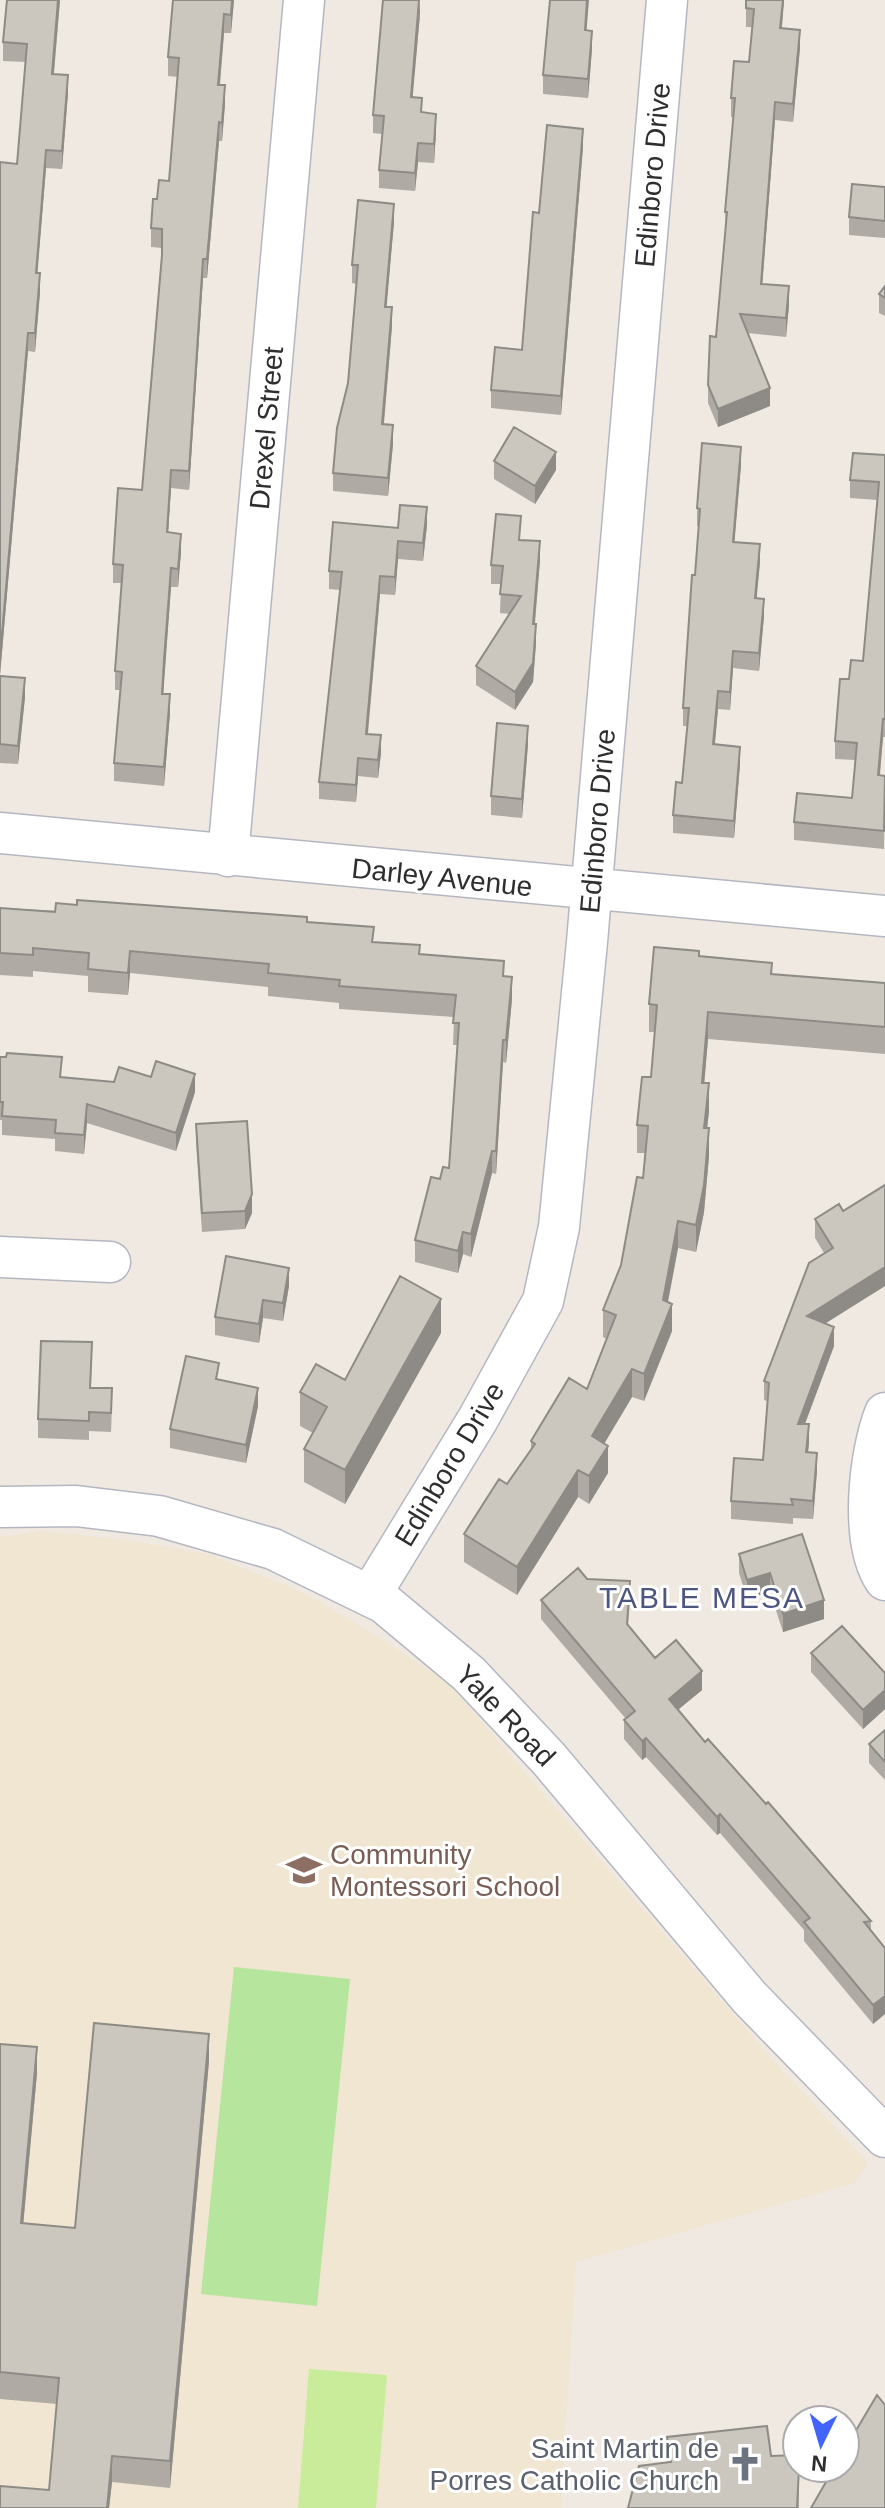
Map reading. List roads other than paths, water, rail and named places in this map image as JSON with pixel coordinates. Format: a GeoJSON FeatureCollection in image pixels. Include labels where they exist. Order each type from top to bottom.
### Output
{"type":"FeatureCollection","features":[{"type":"Feature","properties":{"kind":"street","name":"Drexel Street"},"geometry":{"type":"LineString","coordinates":[[228,856],[304,0]]}},
{"type":"Feature","properties":{"kind":"street","name":"Edinboro Drive"},"geometry":{"type":"LineString","coordinates":[[371,1594],[478,1419],[543,1301],[559,1227],[667,0]]}},
{"type":"Feature","properties":{"kind":"street","name":"Darley Avenue"},"geometry":{"type":"LineString","coordinates":[[0,833],[885,916]]}},
{"type":"Feature","properties":{"kind":"street"},"geometry":{"type":"LineString","coordinates":[[0,1257],[110,1262]]}},
{"type":"Feature","properties":{"kind":"street"},"geometry":{"type":"LineString","coordinates":[[885,1413],[877,1433],[868,1494],[874,1555],[885,1580]]}},
{"type":"Feature","properties":{"kind":"street","name":"Yale Road"},"geometry":{"type":"LineString","coordinates":[[0,1507],[76,1506],[159,1516],[273,1549],[371,1594],[469,1674],[558,1768],[749,1997],[883,2131]]}},
{"type":"Feature","properties":{"kind":"place","name":"Community Montessori School"},"geometry":{"type":"Point","coordinates":[304,1870]}},
{"type":"Feature","properties":{"kind":"place","name":"Saint Martin de Porres Catholic Church"},"geometry":{"type":"Point","coordinates":[745,2464]}},
{"type":"Feature","properties":{"kind":"district","name":"TABLE MESA"},"geometry":{"type":"Point","coordinates":[702,1598]}}]}
